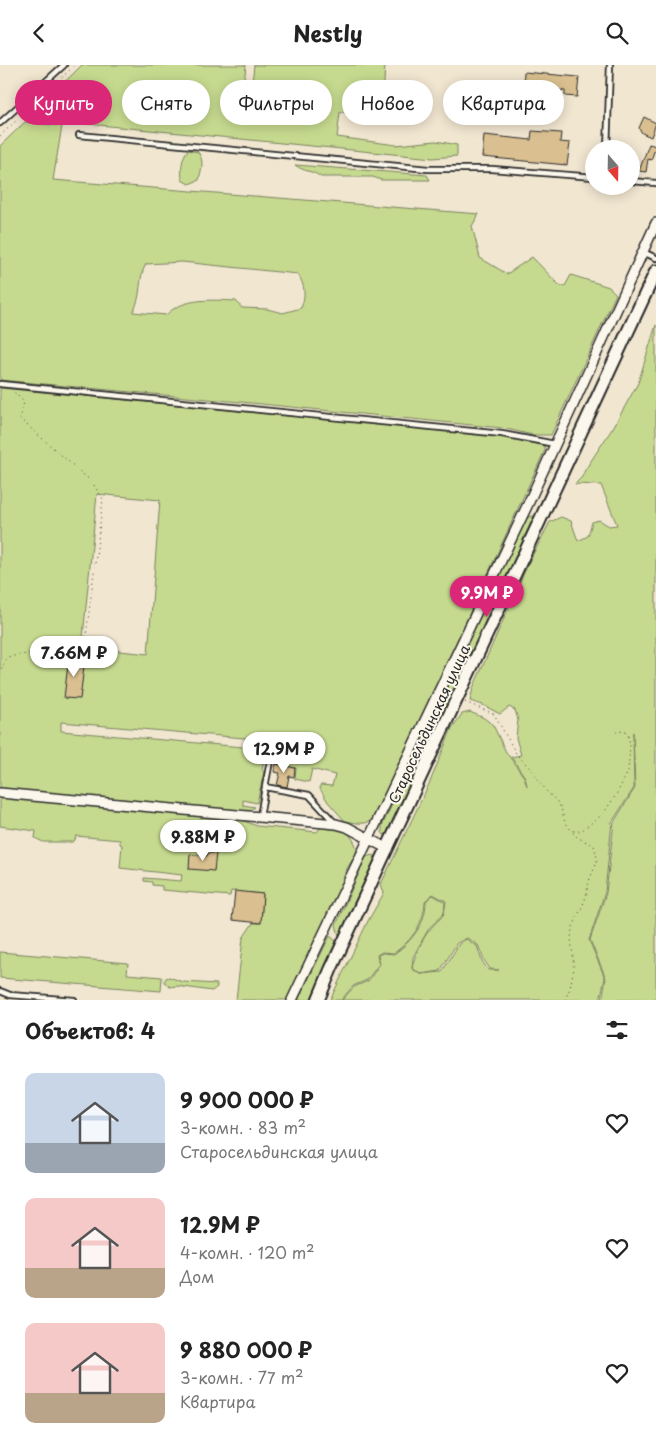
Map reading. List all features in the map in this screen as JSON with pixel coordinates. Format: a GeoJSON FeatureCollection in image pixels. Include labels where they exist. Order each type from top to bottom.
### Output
{"type":"FeatureCollection","features":[{"type":"Feature","properties":{"kind":"main road","name":"Старосельдинская улица"},"geometry":{"type":"LineString","coordinates":[[318,1000],[656,271]]}},
{"type":"Feature","properties":{"kind":"street"},"geometry":{"type":"LineString","coordinates":[[292,1000],[555,444],[656,223]]}},
{"type":"Feature","properties":{"kind":"street"},"geometry":{"type":"LineString","coordinates":[[0,793],[336,824],[347,827],[388,849]]}},
{"type":"Feature","properties":{"kind":"lane"},"geometry":{"type":"LineString","coordinates":[[0,123],[64,65]]}},
{"type":"Feature","properties":{"kind":"lane"},"geometry":{"type":"LineString","coordinates":[[607,140],[610,65]]}},
{"type":"Feature","properties":{"kind":"lane"},"geometry":{"type":"LineString","coordinates":[[79,135],[428,169],[492,169],[585,176]]}},
{"type":"Feature","properties":{"kind":"lane"},"geometry":{"type":"LineString","coordinates":[[640,182],[656,183]]}},
{"type":"Feature","properties":{"kind":"lane"},"geometry":{"type":"LineString","coordinates":[[643,252],[656,258]]}},
{"type":"Feature","properties":{"kind":"lane"},"geometry":{"type":"LineString","coordinates":[[3,384],[502,433],[555,444]]}},
{"type":"Feature","properties":{"kind":"lane"},"geometry":{"type":"LineString","coordinates":[[258,753],[271,756],[260,817]]}},
{"type":"Feature","properties":{"kind":"lane"},"geometry":{"type":"LineString","coordinates":[[265,787],[309,795],[336,824]]}},
{"type":"Feature","properties":{"kind":"lane"},"geometry":{"type":"LineString","coordinates":[[0,991],[10,995],[74,1000]]}},
{"type":"Feature","properties":{"kind":"path"},"geometry":{"type":"LineString","coordinates":[[0,136],[76,65]]}},
{"type":"Feature","properties":{"kind":"path"},"geometry":{"type":"LineString","coordinates":[[0,674],[7,657],[85,645],[103,499],[92,482],[20,419],[24,402],[3,384]]}},
{"type":"Feature","properties":{"kind":"path"},"geometry":{"type":"LineString","coordinates":[[458,699],[471,706],[494,713],[517,755],[556,800],[561,808],[564,822],[576,837],[594,846],[597,862],[589,881],[585,900],[572,929],[574,968],[570,988],[565,1000]]}},
{"type":"Feature","properties":{"kind":"path"},"geometry":{"type":"LineString","coordinates":[[572,831],[581,831],[603,814],[628,772],[630,746],[628,734],[624,731],[616,732]]}},
{"type":"Feature","properties":{"kind":"green space"},"geometry":{"type":"Polygon","coordinates":[[[82,65],[246,65],[244,80],[220,80],[220,125],[332,125],[332,80],[252,80],[254,65],[385,65],[384,80],[342,80],[342,112],[340,112],[337,137],[396,145],[436,141],[457,145],[457,156],[433,158],[99,125],[112,125],[112,80],[67,80],[82,65]]]}},
{"type":"Feature","properties":{"kind":"green space"},"geometry":{"type":"Polygon","coordinates":[[[22,125],[62,126],[53,180],[479,214],[472,226],[480,258],[507,274],[532,257],[559,285],[565,286],[571,275],[609,287],[616,294],[551,435],[533,435],[502,428],[0,380],[0,146],[22,125]],[[182,262],[146,264],[133,312],[166,315],[173,309],[190,302],[217,300],[236,301],[242,308],[267,309],[283,313],[301,308],[304,299],[302,283],[298,274],[182,262]]]}},
{"type":"Feature","properties":{"kind":"green space"},"geometry":{"type":"Polygon","coordinates":[[[188,150],[198,152],[202,162],[199,180],[189,184],[182,180],[183,160],[188,150]]]}},
{"type":"Feature","properties":{"kind":"green space"},"geometry":{"type":"Polygon","coordinates":[[[295,165],[427,175],[430,180],[321,177],[295,165]]]}},
{"type":"Feature","properties":{"kind":"green space"},"geometry":{"type":"Polygon","coordinates":[[[656,325],[656,1000],[602,1000],[606,978],[590,940],[606,893],[614,822],[635,788],[633,732],[634,788],[612,822],[605,892],[589,940],[605,978],[600,1000],[342,1000],[354,987],[368,981],[380,964],[378,955],[383,953],[394,954],[412,938],[421,924],[424,917],[426,901],[433,895],[445,902],[444,911],[446,901],[433,894],[425,901],[422,917],[416,931],[406,943],[394,953],[382,952],[377,955],[379,964],[367,980],[353,986],[341,1000],[330,1000],[368,921],[384,893],[381,884],[430,782],[452,728],[462,714],[470,712],[484,718],[493,725],[506,752],[524,777],[527,786],[525,777],[511,757],[521,755],[516,738],[518,720],[515,710],[509,707],[500,714],[470,701],[473,688],[529,562],[550,522],[561,517],[571,521],[578,541],[588,536],[592,522],[599,520],[609,526],[617,525],[601,485],[575,484],[582,477],[614,426],[638,383],[656,325]],[[442,916],[429,928],[413,957],[412,967],[422,942],[442,916]],[[467,938],[457,943],[440,971],[421,974],[442,972],[459,944],[466,939],[477,946],[482,961],[488,970],[499,970],[490,969],[478,945],[467,938]]]}},
{"type":"Feature","properties":{"kind":"green space"},"geometry":{"type":"Polygon","coordinates":[[[0,388],[501,436],[545,446],[545,450],[384,800],[369,821],[360,823],[345,821],[328,802],[319,787],[321,785],[332,786],[335,775],[312,769],[309,782],[295,779],[296,768],[277,764],[279,754],[257,750],[256,754],[264,759],[262,770],[264,772],[257,803],[243,800],[243,805],[255,807],[247,812],[0,790],[0,388]],[[97,494],[82,647],[148,654],[160,500],[97,494]],[[61,722],[61,731],[254,748],[255,739],[61,722]]]}},
{"type":"Feature","properties":{"kind":"green space"},"geometry":{"type":"Polygon","coordinates":[[[530,516],[533,516],[533,519],[388,834],[384,835],[382,826],[516,536],[530,516]]]}},
{"type":"Feature","properties":{"kind":"green space"},"geometry":{"type":"Polygon","coordinates":[[[0,797],[241,820],[257,826],[317,832],[321,827],[346,831],[353,840],[356,852],[344,874],[343,883],[289,1000],[236,1000],[243,938],[253,923],[261,923],[263,894],[231,891],[230,896],[162,890],[162,886],[152,885],[152,882],[144,881],[144,878],[181,881],[182,875],[120,868],[122,845],[120,840],[76,836],[72,842],[43,842],[35,838],[36,831],[0,826],[0,797]]]}},
{"type":"Feature","properties":{"kind":"green space"},"geometry":{"type":"Polygon","coordinates":[[[374,855],[376,860],[340,939],[336,925],[365,859],[368,856],[374,855]]]}},
{"type":"Feature","properties":{"kind":"green space"},"geometry":{"type":"Polygon","coordinates":[[[330,936],[336,941],[337,946],[314,1000],[298,1000],[330,936]]]}},
{"type":"Feature","properties":{"kind":"green space"},"geometry":{"type":"Polygon","coordinates":[[[0,952],[128,963],[127,974],[162,977],[161,991],[0,978],[0,952]]]}},
{"type":"Feature","properties":{"kind":"green space"},"geometry":{"type":"Polygon","coordinates":[[[169,977],[183,982],[217,984],[217,987],[212,991],[177,986],[170,987],[164,982],[169,977]]]}},
{"type":"Feature","properties":{"kind":"building"},"geometry":{"type":"Polygon","coordinates":[[[524,72],[579,77],[577,97],[565,96],[564,80],[523,80],[524,72]]]}},
{"type":"Feature","properties":{"kind":"building"},"geometry":{"type":"Polygon","coordinates":[[[644,117],[656,123],[651,137],[642,133],[639,128],[644,117]]]}},
{"type":"Feature","properties":{"kind":"building"},"geometry":{"type":"Polygon","coordinates":[[[532,131],[561,133],[560,142],[570,143],[567,165],[482,157],[484,135],[531,140],[532,131]]]}},
{"type":"Feature","properties":{"kind":"building"},"geometry":{"type":"Polygon","coordinates":[[[649,144],[656,146],[651,160],[648,159],[646,172],[640,171],[649,144]]]}},
{"type":"Feature","properties":{"kind":"building"},"geometry":{"type":"Polygon","coordinates":[[[69,656],[85,658],[80,699],[64,698],[69,656]]]}},
{"type":"Feature","properties":{"kind":"building"},"geometry":{"type":"Polygon","coordinates":[[[276,764],[295,768],[294,777],[289,776],[287,787],[277,785],[280,773],[274,772],[276,764]]]}},
{"type":"Feature","properties":{"kind":"building"},"geometry":{"type":"Polygon","coordinates":[[[208,853],[216,853],[214,871],[189,869],[190,854],[207,856],[208,853]]]}},
{"type":"Feature","properties":{"kind":"building"},"geometry":{"type":"Polygon","coordinates":[[[235,891],[263,894],[261,923],[232,920],[235,891]]]}}]}
